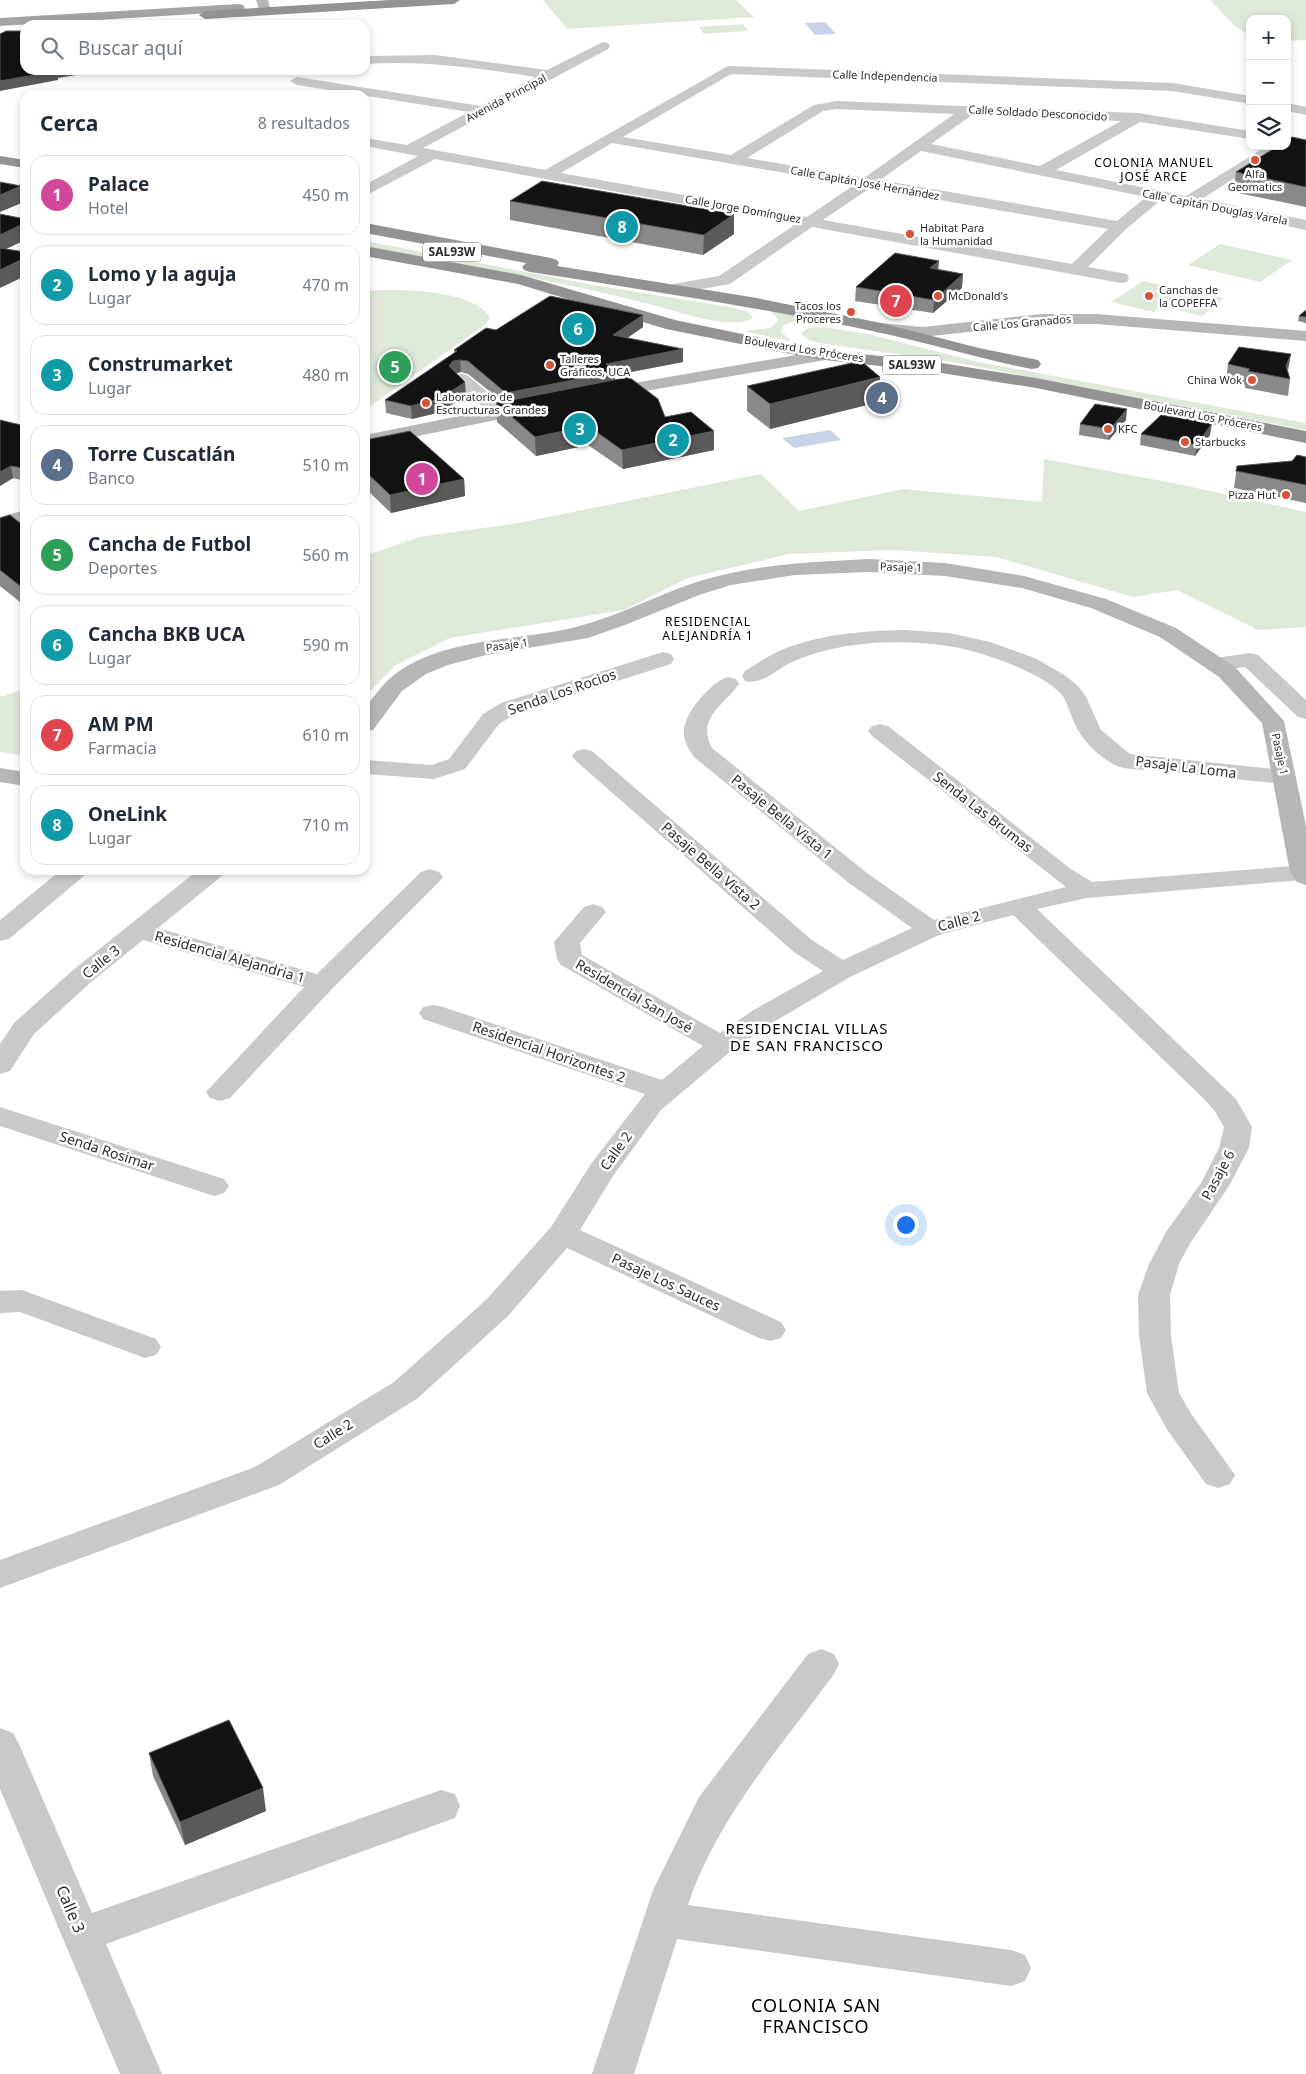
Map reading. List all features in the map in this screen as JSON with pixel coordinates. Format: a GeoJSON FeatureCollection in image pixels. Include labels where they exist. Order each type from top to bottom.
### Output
{"type":"FeatureCollection","features":[{"type":"Feature","properties":{"kind":"highway"},"geometry":{"type":"LineString","coordinates":[[236,7],[266,4],[338,4],[378,0]]}},
{"type":"Feature","properties":{"kind":"highway"},"geometry":{"type":"LineString","coordinates":[[204,12],[338,4],[454,0]]}},
{"type":"Feature","properties":{"kind":"highway"},"geometry":{"type":"LineString","coordinates":[[0,160],[20,163]]}},
{"type":"Feature","properties":{"kind":"highway"},"geometry":{"type":"LineString","coordinates":[[0,168],[20,171]]}},
{"type":"Feature","properties":{"kind":"highway"},"geometry":{"type":"LineString","coordinates":[[0,180],[20,185]]}},
{"type":"Feature","properties":{"kind":"highway"},"geometry":{"type":"LineString","coordinates":[[0,189],[20,193]]}},
{"type":"Feature","properties":{"kind":"highway"},"geometry":{"type":"LineString","coordinates":[[370,229],[679,288],[712,296]]}},
{"type":"Feature","properties":{"kind":"highway","name":"SAL93W"},"geometry":{"type":"LineString","coordinates":[[370,236],[539,269],[712,296],[881,328],[1014,361],[1047,367]]}},
{"type":"Feature","properties":{"kind":"highway","name":"Boulevard Los Próceres"},"geometry":{"type":"LineString","coordinates":[[370,251],[521,280],[672,324],[736,338],[825,355],[935,367],[1036,383],[1306,437]]}},
{"type":"Feature","properties":{"kind":"highway"},"geometry":{"type":"LineString","coordinates":[[370,264],[672,324]]}},
{"type":"Feature","properties":{"kind":"highway"},"geometry":{"type":"LineString","coordinates":[[521,280],[590,292],[716,323],[743,327],[764,324],[769,318],[765,314],[743,307],[612,285],[539,269]]}},
{"type":"Feature","properties":{"kind":"highway"},"geometry":{"type":"LineString","coordinates":[[1036,383],[958,365],[812,344],[793,338],[789,330],[812,324],[836,326],[975,360],[1140,387]]}},
{"type":"Feature","properties":{"kind":"highway"},"geometry":{"type":"LineString","coordinates":[[825,355],[1306,450]]}},
{"type":"Feature","properties":{"kind":"main road"},"geometry":{"type":"LineString","coordinates":[[98,20],[204,12],[236,7]]}},
{"type":"Feature","properties":{"kind":"main road"},"geometry":{"type":"LineString","coordinates":[[41,20],[204,12]]}},
{"type":"Feature","properties":{"kind":"main road"},"geometry":{"type":"LineString","coordinates":[[0,22],[20,21]]}},
{"type":"Feature","properties":{"kind":"main road"},"geometry":{"type":"LineString","coordinates":[[0,27],[20,25]]}},
{"type":"Feature","properties":{"kind":"street","name":"Avenida Principal"},"geometry":{"type":"LineString","coordinates":[[409,150],[603,46]]}},
{"type":"Feature","properties":{"kind":"street"},"geometry":{"type":"LineString","coordinates":[[370,60],[428,59],[464,62],[550,75]]}},
{"type":"Feature","properties":{"kind":"street"},"geometry":{"type":"LineString","coordinates":[[464,62],[576,61]]}},
{"type":"Feature","properties":{"kind":"street","name":"Calle Independencia"},"geometry":{"type":"LineString","coordinates":[[547,175],[611,139],[726,64],[1181,88],[1246,99]]}},
{"type":"Feature","properties":{"kind":"street"},"geometry":{"type":"LineString","coordinates":[[1047,82],[1048,67]]}},
{"type":"Feature","properties":{"kind":"street"},"geometry":{"type":"LineString","coordinates":[[308,75],[297,81],[355,90]]}},
{"type":"Feature","properties":{"kind":"street"},"geometry":{"type":"LineString","coordinates":[[370,92],[484,110]]}},
{"type":"Feature","properties":{"kind":"street","name":"Calle Soldado Desconocido"},"geometry":{"type":"LineString","coordinates":[[733,160],[826,106],[1138,117],[1172,121],[1246,135]]}},
{"type":"Feature","properties":{"kind":"street"},"geometry":{"type":"LineString","coordinates":[[1291,108],[1306,111]]}},
{"type":"Feature","properties":{"kind":"street"},"geometry":{"type":"LineString","coordinates":[[712,296],[724,280],[970,110]]}},
{"type":"Feature","properties":{"kind":"street"},"geometry":{"type":"LineString","coordinates":[[1043,171],[1138,117]]}},
{"type":"Feature","properties":{"kind":"street","name":"Calle Capitán José Hernández"},"geometry":{"type":"LineString","coordinates":[[611,139],[1120,226]]}},
{"type":"Feature","properties":{"kind":"street","name":"Calle Jorge Domínguez"},"geometry":{"type":"LineString","coordinates":[[370,143],[1121,278]]}},
{"type":"Feature","properties":{"kind":"street","name":"Calle Capitán Douglas Varela"},"geometry":{"type":"LineString","coordinates":[[918,146],[1306,225]]}},
{"type":"Feature","properties":{"kind":"street"},"geometry":{"type":"LineString","coordinates":[[1188,201],[1271,150]]}},
{"type":"Feature","properties":{"kind":"street"},"geometry":{"type":"LineString","coordinates":[[370,188],[433,154]]}},
{"type":"Feature","properties":{"kind":"street"},"geometry":{"type":"LineString","coordinates":[[1077,269],[1120,226],[1158,196]]}},
{"type":"Feature","properties":{"kind":"street"},"geometry":{"type":"LineString","coordinates":[[679,288],[724,280]]}},
{"type":"Feature","properties":{"kind":"street","name":"Calle Los Granados"},"geometry":{"type":"LineString","coordinates":[[881,328],[924,332],[1052,319],[1096,319],[1306,336]]}},
{"type":"Feature","properties":{"kind":"street","name":"Calle Los Granados"},"geometry":{"type":"LineString","coordinates":[[1014,361],[993,354],[981,347],[979,344],[983,336],[1018,327],[1162,324]]}},
{"type":"Feature","properties":{"kind":"street"},"geometry":{"type":"LineString","coordinates":[[728,372],[751,361],[754,356],[752,346],[736,338]]}},
{"type":"Feature","properties":{"kind":"street"},"geometry":{"type":"LineString","coordinates":[[589,396],[825,355]]}},
{"type":"Feature","properties":{"kind":"street"},"geometry":{"type":"LineString","coordinates":[[461,379],[502,414]]}},
{"type":"Feature","properties":{"kind":"street"},"geometry":{"type":"LineString","coordinates":[[370,440],[554,403]]}},
{"type":"Feature","properties":{"kind":"street"},"geometry":{"type":"LineString","coordinates":[[0,523],[20,517]]}},
{"type":"Feature","properties":{"kind":"street","name":"Pasaje 1"},"geometry":{"type":"LineString","coordinates":[[370,718],[397,683],[421,668],[470,651],[579,633],[619,620],[689,591],[730,579],[822,567],[892,566],[952,570],[1035,584],[1103,606],[1142,621],[1181,640],[1217,664],[1252,695],[1272,721],[1304,874]]}},
{"type":"Feature","properties":{"kind":"street","name":"Pasaje La Loma"},"geometry":{"type":"LineString","coordinates":[[753,676],[779,660],[810,648],[845,640],[895,635],[959,643],[1011,656],[1041,670],[1057,681],[1072,693],[1090,732],[1105,747],[1124,760],[1284,777]]}},
{"type":"Feature","properties":{"kind":"street","name":"Senda Los Rocios"},"geometry":{"type":"LineString","coordinates":[[370,767],[434,772],[457,764],[491,719],[510,708],[663,659]]}},
{"type":"Feature","properties":{"kind":"street"},"geometry":{"type":"LineString","coordinates":[[1217,664],[1250,660],[1306,712]]}},
{"type":"Feature","properties":{"kind":"street","name":"Pasaje Bella Vista 1"},"geometry":{"type":"LineString","coordinates":[[728,684],[699,714],[694,732],[695,742],[702,752],[858,878],[930,929]]}},
{"type":"Feature","properties":{"kind":"street","name":"Senda Las Brumas"},"geometry":{"type":"LineString","coordinates":[[880,731],[1062,874],[1087,890]]}},
{"type":"Feature","properties":{"kind":"street","name":"Pasaje Bella Vista 2"},"geometry":{"type":"LineString","coordinates":[[584,756],[803,946],[841,971]]}},
{"type":"Feature","properties":{"kind":"street"},"geometry":{"type":"LineString","coordinates":[[0,775],[20,778]]}},
{"type":"Feature","properties":{"kind":"street","name":"Calle 2"},"geometry":{"type":"LineString","coordinates":[[0,1574],[266,1476],[406,1390],[498,1308],[562,1234],[601,1171],[651,1104],[721,1045],[762,1017],[841,971],[930,929],[958,920],[1087,890],[1304,874]]}},
{"type":"Feature","properties":{"kind":"street"},"geometry":{"type":"LineString","coordinates":[[0,933],[70,875]]}},
{"type":"Feature","properties":{"kind":"street","name":"Calle 3"},"geometry":{"type":"LineString","coordinates":[[0,1065],[24,1029],[81,977],[208,875]]}},
{"type":"Feature","properties":{"kind":"street"},"geometry":{"type":"LineString","coordinates":[[220,1092],[322,984],[430,877]]}},
{"type":"Feature","properties":{"kind":"street","name":"Pasaje 6"},"geometry":{"type":"LineString","coordinates":[[1018,906],[1226,1104],[1238,1127],[1234,1148],[1214,1186],[1177,1239],[1164,1264],[1154,1294],[1155,1336],[1163,1393],[1180,1422],[1218,1475]]}},
{"type":"Feature","properties":{"kind":"street","name":"Residencial San José"},"geometry":{"type":"LineString","coordinates":[[593,912],[567,942],[570,960],[721,1045]]}},
{"type":"Feature","properties":{"kind":"street","name":"Residencial Alejandria 1"},"geometry":{"type":"LineString","coordinates":[[139,931],[322,984]]}},
{"type":"Feature","properties":{"kind":"street","name":"Residencial Horizontes 2"},"geometry":{"type":"LineString","coordinates":[[433,1014],[665,1091]]}},
{"type":"Feature","properties":{"kind":"street","name":"Senda Rosimar"},"geometry":{"type":"LineString","coordinates":[[0,1116],[214,1186]]}},
{"type":"Feature","properties":{"kind":"street","name":"Pasaje Los Sauces"},"geometry":{"type":"LineString","coordinates":[[562,1234],[770,1330]]}},
{"type":"Feature","properties":{"kind":"street"},"geometry":{"type":"LineString","coordinates":[[0,1302],[22,1301],[145,1346]]}},
{"type":"Feature","properties":{"kind":"street"},"geometry":{"type":"LineString","coordinates":[[613,2074],[673,1890],[713,1809],[821,1664]]}},
{"type":"Feature","properties":{"kind":"street","name":"Calle 3"},"geometry":{"type":"LineString","coordinates":[[0,1744],[141,2074]]}},
{"type":"Feature","properties":{"kind":"street"},"geometry":{"type":"LineString","coordinates":[[82,1935],[441,1806]]}},
{"type":"Feature","properties":{"kind":"street"},"geometry":{"type":"LineString","coordinates":[[663,1919],[1011,1968]]}},
{"type":"Feature","properties":{"kind":"green space"},"geometry":{"type":"Polygon","coordinates":[[[543,0],[736,0],[754,17],[567,29],[543,0]]]}},
{"type":"Feature","properties":{"kind":"green space"},"geometry":{"type":"Polygon","coordinates":[[[1210,0],[1306,0],[1306,40],[1291,41],[1291,15],[1246,15],[1246,33],[1235,26],[1210,0]]]}},
{"type":"Feature","properties":{"kind":"green space"},"geometry":{"type":"Polygon","coordinates":[[[743,24],[749,31],[704,34],[699,27],[743,24]]]}},
{"type":"Feature","properties":{"kind":"green space"},"geometry":{"type":"Polygon","coordinates":[[[370,242],[593,285],[730,307],[748,312],[753,318],[733,322],[706,319],[585,289],[370,247],[370,242]]]}},
{"type":"Feature","properties":{"kind":"green space"},"geometry":{"type":"Polygon","coordinates":[[[1220,244],[1292,260],[1260,282],[1188,265],[1220,244]]]}},
{"type":"Feature","properties":{"kind":"green space"},"geometry":{"type":"Polygon","coordinates":[[[1143,281],[1224,298],[1202,316],[1162,306],[1154,312],[1111,302],[1143,281]]]}},
{"type":"Feature","properties":{"kind":"green space"},"geometry":{"type":"Polygon","coordinates":[[[370,291],[413,291],[444,294],[472,303],[483,309],[490,318],[486,324],[370,406],[370,291]]]}},
{"type":"Feature","properties":{"kind":"green space"},"geometry":{"type":"Polygon","coordinates":[[[770,311],[819,319],[799,320],[783,325],[781,332],[791,340],[789,341],[744,331],[770,328],[779,320],[770,311]]]}},
{"type":"Feature","properties":{"kind":"green space"},"geometry":{"type":"Polygon","coordinates":[[[824,327],[868,334],[978,362],[1306,423],[1306,430],[953,362],[819,343],[809,340],[802,335],[802,332],[808,328],[824,327]]]}},
{"type":"Feature","properties":{"kind":"green space"},"geometry":{"type":"Polygon","coordinates":[[[1044,459],[1178,484],[1306,512],[1306,627],[1258,630],[1177,590],[1133,597],[996,557],[891,550],[789,554],[688,578],[624,610],[450,638],[396,665],[370,691],[370,554],[419,537],[518,523],[761,474],[799,511],[903,489],[1042,502],[1044,459]]]}},
{"type":"Feature","properties":{"kind":"green space"},"geometry":{"type":"Polygon","coordinates":[[[20,691],[20,755],[0,752],[0,695],[3,696],[20,691]]]}},
{"type":"Feature","properties":{"kind":"water"},"geometry":{"type":"Polygon","coordinates":[[[825,22],[836,34],[815,35],[805,23],[825,22]]]}},
{"type":"Feature","properties":{"kind":"water"},"geometry":{"type":"Polygon","coordinates":[[[830,430],[841,440],[794,448],[782,438],[830,430]]]}},
{"type":"Feature","properties":{"kind":"building"},"geometry":{"type":"Polygon","coordinates":[[[6,31],[20,31],[20,75],[34,75],[0,81],[0,34],[6,31]]]}},
{"type":"Feature","properties":{"kind":"building"},"geometry":{"type":"Polygon","coordinates":[[[1291,138],[1306,140],[1306,187],[1236,172],[1272,150],[1291,150],[1291,138]]]}},
{"type":"Feature","properties":{"kind":"building"},"geometry":{"type":"Polygon","coordinates":[[[542,181],[734,214],[704,235],[510,201],[542,181]]]}},
{"type":"Feature","properties":{"kind":"building"},"geometry":{"type":"Polygon","coordinates":[[[0,182],[20,186],[20,186],[0,195],[0,182]]]}},
{"type":"Feature","properties":{"kind":"building"},"geometry":{"type":"Polygon","coordinates":[[[0,214],[20,218],[20,225],[0,235],[0,214]]]}},
{"type":"Feature","properties":{"kind":"building"},"geometry":{"type":"Polygon","coordinates":[[[0,248],[20,251],[20,260],[0,270],[0,248]]]}},
{"type":"Feature","properties":{"kind":"building"},"geometry":{"type":"Polygon","coordinates":[[[895,253],[939,261],[930,268],[963,274],[934,300],[856,287],[895,253]]]}},
{"type":"Feature","properties":{"kind":"building"},"geometry":{"type":"Polygon","coordinates":[[[550,296],[643,315],[613,335],[683,349],[606,364],[615,372],[506,393],[468,361],[453,361],[449,366],[465,382],[440,399],[411,406],[385,400],[457,351],[454,350],[486,328],[496,330],[550,296]]]}},
{"type":"Feature","properties":{"kind":"building"},"geometry":{"type":"Polygon","coordinates":[[[1306,310],[1306,317],[1299,316],[1306,310]]]}},
{"type":"Feature","properties":{"kind":"building"},"geometry":{"type":"Polygon","coordinates":[[[1239,347],[1291,354],[1286,366],[1290,379],[1248,371],[1250,369],[1228,364],[1239,347]]]}},
{"type":"Feature","properties":{"kind":"building"},"geometry":{"type":"Polygon","coordinates":[[[861,361],[880,377],[770,404],[747,386],[861,361]]]}},
{"type":"Feature","properties":{"kind":"building"},"geometry":{"type":"Polygon","coordinates":[[[629,377],[658,399],[665,417],[691,412],[714,431],[622,450],[588,426],[535,437],[496,403],[629,377]]]}},
{"type":"Feature","properties":{"kind":"building"},"geometry":{"type":"Polygon","coordinates":[[[1095,404],[1127,409],[1110,429],[1080,424],[1095,404]]]}},
{"type":"Feature","properties":{"kind":"building"},"geometry":{"type":"Polygon","coordinates":[[[1161,415],[1212,423],[1197,445],[1141,434],[1161,415]]]}},
{"type":"Feature","properties":{"kind":"building"},"geometry":{"type":"Polygon","coordinates":[[[0,420],[20,425],[20,468],[11,466],[0,472],[0,420]]]}},
{"type":"Feature","properties":{"kind":"building"},"geometry":{"type":"Polygon","coordinates":[[[410,431],[464,479],[390,495],[370,476],[370,439],[410,431]]]}},
{"type":"Feature","properties":{"kind":"building"},"geometry":{"type":"Polygon","coordinates":[[[1297,455],[1306,457],[1306,485],[1236,471],[1237,466],[1292,461],[1297,455]]]}},
{"type":"Feature","properties":{"kind":"building"},"geometry":{"type":"Polygon","coordinates":[[[10,515],[20,523],[20,586],[0,570],[0,518],[10,515]]]}},
{"type":"Feature","properties":{"kind":"building"},"geometry":{"type":"Polygon","coordinates":[[[229,1720],[263,1788],[180,1822],[149,1753],[229,1720]]]}},
{"type":"Feature","properties":{"kind":"place","name":"Alfa Geomatics"},"geometry":{"type":"Point","coordinates":[1255,160]}},
{"type":"Feature","properties":{"kind":"place","name":"OneLink"},"geometry":{"type":"Point","coordinates":[622,227]}},
{"type":"Feature","properties":{"kind":"place","name":"Habitat Para la Humanidad"},"geometry":{"type":"Point","coordinates":[910,234]}},
{"type":"Feature","properties":{"kind":"place","name":"McDonald's"},"geometry":{"type":"Point","coordinates":[938,296]}},
{"type":"Feature","properties":{"kind":"place","name":"Canchas de la COPEFFA"},"geometry":{"type":"Point","coordinates":[1149,296]}},
{"type":"Feature","properties":{"kind":"place","name":"AM PM"},"geometry":{"type":"Point","coordinates":[896,301]}},
{"type":"Feature","properties":{"kind":"place","name":"Tacos los Proceres"},"geometry":{"type":"Point","coordinates":[851,312]}},
{"type":"Feature","properties":{"kind":"place","name":"Cancha BKB UCA"},"geometry":{"type":"Point","coordinates":[578,329]}},
{"type":"Feature","properties":{"kind":"place","name":"Talleres Gráficos, UCA"},"geometry":{"type":"Point","coordinates":[550,365]}},
{"type":"Feature","properties":{"kind":"place","name":"Cancha de Futbol"},"geometry":{"type":"Point","coordinates":[395,367]}},
{"type":"Feature","properties":{"kind":"place","name":"China Wok"},"geometry":{"type":"Point","coordinates":[1252,380]}},
{"type":"Feature","properties":{"kind":"place","name":"Torre Cuscatlán"},"geometry":{"type":"Point","coordinates":[882,398]}},
{"type":"Feature","properties":{"kind":"place","name":"Laboratorio de Esctructuras Grandes"},"geometry":{"type":"Point","coordinates":[426,403]}},
{"type":"Feature","properties":{"kind":"place","name":"Construmarket"},"geometry":{"type":"Point","coordinates":[580,429]}},
{"type":"Feature","properties":{"kind":"place","name":"KFC"},"geometry":{"type":"Point","coordinates":[1108,429]}},
{"type":"Feature","properties":{"kind":"place","name":"Lomo y la aguja"},"geometry":{"type":"Point","coordinates":[673,440]}},
{"type":"Feature","properties":{"kind":"place","name":"Starbucks"},"geometry":{"type":"Point","coordinates":[1185,442]}},
{"type":"Feature","properties":{"kind":"place","name":"Palace"},"geometry":{"type":"Point","coordinates":[422,479]}},
{"type":"Feature","properties":{"kind":"place","name":"Pizza Hut"},"geometry":{"type":"Point","coordinates":[1286,495]}},
{"type":"Feature","properties":{"kind":"district","name":"COLONIA MANUEL JOSÉ ARCE"},"geometry":{"type":"Point","coordinates":[1154,170]}},
{"type":"Feature","properties":{"kind":"district","name":"RESIDENCIAL ALEJANDRÍA 1"},"geometry":{"type":"Point","coordinates":[708,629]}},
{"type":"Feature","properties":{"kind":"district","name":"RESIDENCIAL VILLAS DE SAN FRANCISCO"},"geometry":{"type":"Point","coordinates":[807,1038]}},
{"type":"Feature","properties":{"kind":"district","name":"COLONIA SAN FRANCISCO"},"geometry":{"type":"Point","coordinates":[816,2016]}}]}
